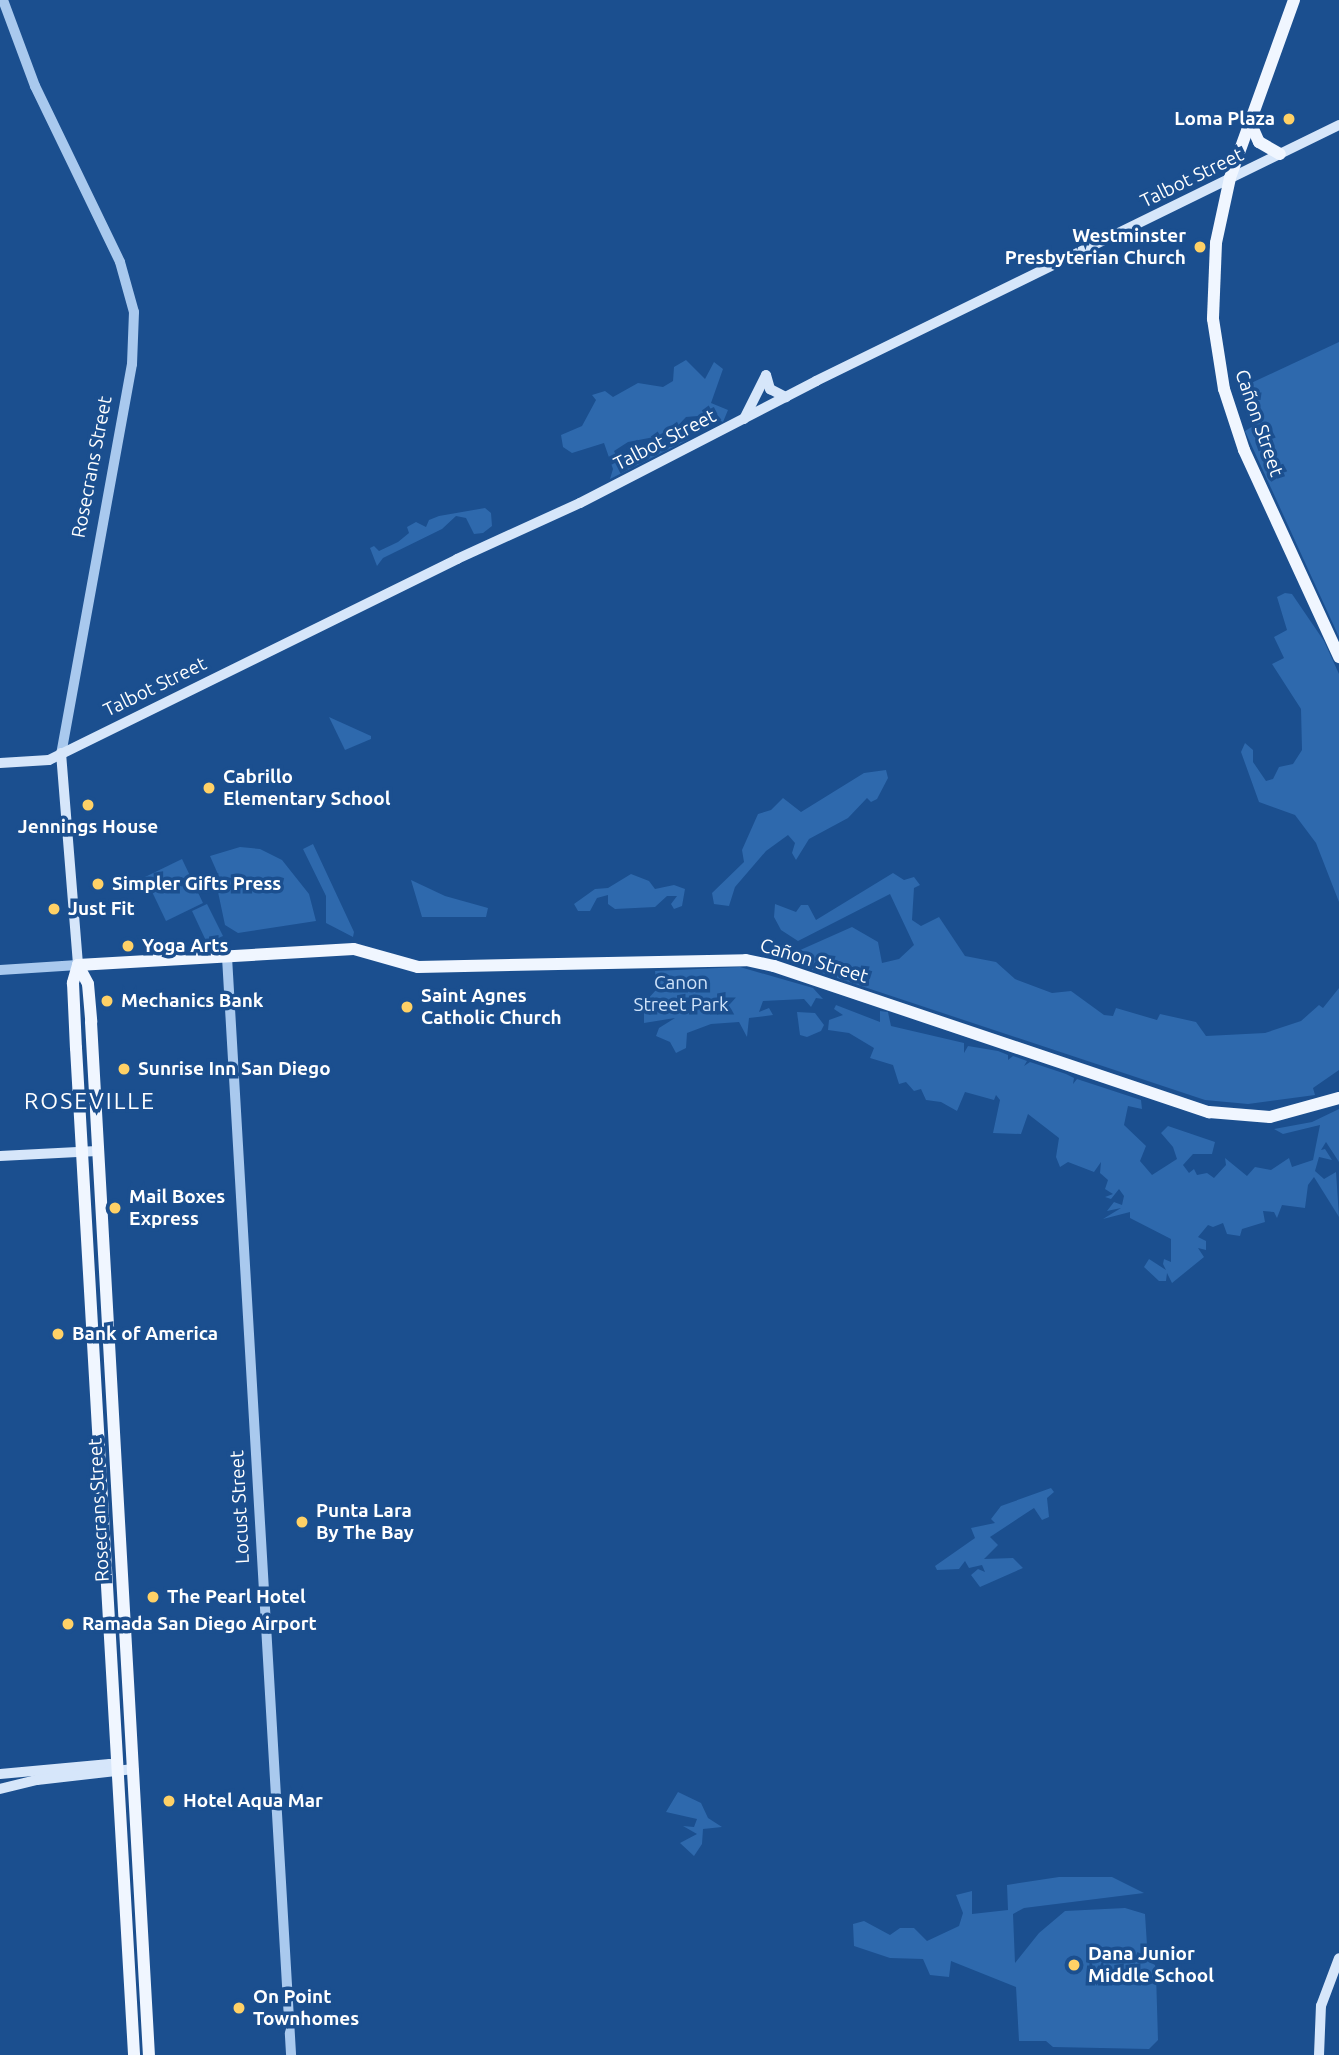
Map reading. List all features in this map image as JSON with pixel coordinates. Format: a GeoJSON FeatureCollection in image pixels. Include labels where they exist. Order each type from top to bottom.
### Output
{"type":"FeatureCollection","features":[{"type":"Feature","properties":{"kind":"main road","name":"Cañon Street"},"geometry":{"type":"LineString","coordinates":[[1282,27],[1283,0]]}},
{"type":"Feature","properties":{"kind":"main road","name":"Cañon Street"},"geometry":{"type":"LineString","coordinates":[[1294,0],[1282,27],[1230,178],[1213,272],[1219,369],[1244,450],[1339,657]]}},
{"type":"Feature","properties":{"kind":"main road"},"geometry":{"type":"LineString","coordinates":[[1250,122],[1259,142],[1280,154]]}},
{"type":"Feature","properties":{"kind":"main road","name":"Talbot Street"},"geometry":{"type":"LineString","coordinates":[[0,763],[49,760],[580,503],[786,397],[1339,125]]}},
{"type":"Feature","properties":{"kind":"main road"},"geometry":{"type":"LineString","coordinates":[[744,419],[765,375],[770,390],[786,397]]}},
{"type":"Feature","properties":{"kind":"main road","name":"Rosecrans Street"},"geometry":{"type":"LineString","coordinates":[[61,753],[78,965],[73,983],[91,1151],[133,1769],[149,2055]]}},
{"type":"Feature","properties":{"kind":"main road","name":"Cañon Street"},"geometry":{"type":"LineString","coordinates":[[78,965],[354,949],[418,967],[746,960],[774,966],[1209,1112],[1270,1117],[1339,1098]]}},
{"type":"Feature","properties":{"kind":"main road","name":"Rosecrans Street"},"geometry":{"type":"LineString","coordinates":[[91,1151],[118,1770],[134,2055]]}},
{"type":"Feature","properties":{"kind":"main road"},"geometry":{"type":"LineString","coordinates":[[0,1156],[91,1151]]}},
{"type":"Feature","properties":{"kind":"main road"},"geometry":{"type":"LineString","coordinates":[[0,1774],[110,1764],[118,1770]]}},
{"type":"Feature","properties":{"kind":"main road"},"geometry":{"type":"LineString","coordinates":[[0,1789],[44,1779],[111,1775],[118,1770],[133,1769]]}},
{"type":"Feature","properties":{"kind":"main road"},"geometry":{"type":"LineString","coordinates":[[1319,2055],[1321,2006],[1339,1958]]}},
{"type":"Feature","properties":{"kind":"street","name":"Rosecrans Street"},"geometry":{"type":"LineString","coordinates":[[3,0],[35,86],[124,270],[134,312],[132,364],[61,753]]}},
{"type":"Feature","properties":{"kind":"street","name":"Locust Street"},"geometry":{"type":"LineString","coordinates":[[227,957],[291,2055]]}},
{"type":"Feature","properties":{"kind":"street"},"geometry":{"type":"LineString","coordinates":[[0,970],[78,965]]}},
{"type":"Feature","properties":{"kind":"green space"},"geometry":{"type":"Polygon","coordinates":[[[1339,342],[1339,637],[1245,431],[1255,425],[1249,384],[1339,342]]]}},
{"type":"Feature","properties":{"kind":"green space"},"geometry":{"type":"Polygon","coordinates":[[[686,360],[705,379],[714,362],[723,369],[711,403],[728,410],[723,422],[709,415],[686,417],[670,434],[628,442],[614,451],[618,460],[631,461],[691,438],[610,479],[613,469],[604,443],[572,453],[563,447],[561,435],[582,426],[596,400],[592,395],[605,391],[613,397],[638,383],[663,387],[673,381],[674,367],[686,360]]]}},
{"type":"Feature","properties":{"kind":"green space"},"geometry":{"type":"Polygon","coordinates":[[[485,508],[491,513],[492,526],[483,533],[474,534],[466,518],[456,516],[442,529],[383,558],[377,566],[370,548],[374,546],[379,551],[398,542],[409,533],[407,527],[416,522],[426,527],[429,520],[439,516],[485,508]]]}},
{"type":"Feature","properties":{"kind":"green space"},"geometry":{"type":"Polygon","coordinates":[[[1285,593],[1292,594],[1324,641],[1339,674],[1339,902],[1316,843],[1295,815],[1259,802],[1241,752],[1245,743],[1253,750],[1253,762],[1266,781],[1273,779],[1279,767],[1293,764],[1302,750],[1301,709],[1272,664],[1284,658],[1274,637],[1287,630],[1277,597],[1285,593]]]}},
{"type":"Feature","properties":{"kind":"green space"},"geometry":{"type":"Polygon","coordinates":[[[329,717],[371,736],[371,739],[345,750],[329,717]]]}},
{"type":"Feature","properties":{"kind":"green space"},"geometry":{"type":"Polygon","coordinates":[[[886,770],[888,778],[877,799],[871,802],[867,798],[848,818],[809,839],[796,860],[792,853],[795,843],[788,835],[766,851],[735,887],[729,906],[714,904],[712,893],[744,862],[742,850],[758,814],[771,810],[783,798],[801,812],[864,773],[886,770]]]}},
{"type":"Feature","properties":{"kind":"green space"},"geometry":{"type":"Polygon","coordinates":[[[313,844],[354,932],[353,937],[326,923],[326,896],[303,849],[313,844]]]}},
{"type":"Feature","properties":{"kind":"green space"},"geometry":{"type":"Polygon","coordinates":[[[240,847],[260,849],[282,860],[309,894],[316,921],[238,933],[225,925],[218,892],[224,888],[210,856],[240,847]]]}},
{"type":"Feature","properties":{"kind":"green space"},"geometry":{"type":"Polygon","coordinates":[[[182,859],[203,903],[166,921],[145,877],[182,859]]]}},
{"type":"Feature","properties":{"kind":"green space"},"geometry":{"type":"Polygon","coordinates":[[[893,873],[904,880],[914,877],[920,885],[914,888],[912,920],[921,926],[939,917],[965,956],[996,962],[1015,979],[1052,993],[1071,991],[1104,1015],[1113,1016],[1116,1008],[1157,1020],[1160,1014],[1196,1022],[1206,1036],[1265,1033],[1301,1021],[1319,1005],[1323,1008],[1339,988],[1339,1070],[1313,1088],[1315,1095],[1248,1104],[1205,1100],[801,966],[808,960],[798,951],[852,927],[878,942],[882,963],[899,959],[914,945],[890,894],[798,941],[781,930],[774,917],[775,904],[796,912],[801,905],[808,905],[816,920],[893,873]]]}},
{"type":"Feature","properties":{"kind":"green space"},"geometry":{"type":"Polygon","coordinates":[[[631,874],[649,881],[655,889],[674,885],[685,889],[682,906],[674,909],[671,904],[677,896],[667,896],[655,907],[615,909],[608,904],[608,895],[597,898],[590,911],[578,911],[574,904],[595,889],[608,888],[631,874]]]}},
{"type":"Feature","properties":{"kind":"green space"},"geometry":{"type":"Polygon","coordinates":[[[411,880],[445,896],[488,908],[486,917],[422,917],[411,880]]]}},
{"type":"Feature","properties":{"kind":"green space"},"geometry":{"type":"Polygon","coordinates":[[[207,904],[223,936],[207,943],[192,911],[207,904]]]}},
{"type":"Feature","properties":{"kind":"green space","name":"Canon Street Park"},"geometry":{"type":"Polygon","coordinates":[[[740,967],[813,988],[823,999],[816,998],[811,1007],[804,999],[763,1001],[759,1012],[769,1008],[773,1015],[749,1018],[747,1037],[739,1022],[711,1024],[687,1033],[686,1048],[676,1053],[670,1042],[656,1036],[659,1028],[675,1018],[644,1023],[644,1003],[657,989],[655,971],[740,967]]]}},
{"type":"Feature","properties":{"kind":"green space"},"geometry":{"type":"Polygon","coordinates":[[[836,1005],[880,1022],[880,1011],[888,1012],[891,1026],[964,1043],[964,1053],[968,1046],[998,1051],[1008,1055],[1008,1060],[1013,1056],[1027,1061],[1024,1066],[1030,1062],[1066,1074],[1074,1078],[1073,1084],[1077,1079],[1141,1100],[1142,1109],[1128,1106],[1124,1125],[1146,1146],[1140,1161],[1152,1175],[1177,1159],[1173,1147],[1161,1133],[1168,1126],[1215,1142],[1212,1154],[1193,1154],[1183,1165],[1189,1173],[1194,1169],[1197,1175],[1207,1173],[1214,1178],[1226,1165],[1225,1158],[1247,1176],[1255,1167],[1271,1170],[1289,1158],[1292,1167],[1313,1160],[1320,1125],[1283,1134],[1274,1129],[1312,1122],[1339,1109],[1339,1162],[1326,1142],[1321,1150],[1325,1149],[1332,1160],[1319,1157],[1315,1171],[1324,1179],[1336,1172],[1339,1217],[1314,1177],[1308,1185],[1305,1208],[1282,1205],[1277,1218],[1274,1212],[1263,1211],[1265,1222],[1242,1229],[1240,1236],[1227,1234],[1223,1223],[1213,1227],[1208,1225],[1198,1237],[1206,1241],[1206,1250],[1198,1248],[1204,1257],[1172,1283],[1167,1273],[1166,1281],[1159,1281],[1144,1267],[1149,1259],[1166,1270],[1163,1264],[1164,1259],[1171,1262],[1171,1239],[1130,1218],[1130,1212],[1103,1219],[1121,1208],[1107,1211],[1114,1202],[1122,1205],[1124,1196],[1119,1189],[1111,1199],[1105,1197],[1113,1194],[1105,1189],[1108,1180],[1100,1173],[1101,1162],[1094,1172],[1068,1162],[1060,1167],[1056,1157],[1059,1138],[1028,1114],[1021,1134],[993,1133],[1000,1100],[996,1095],[994,1100],[965,1092],[957,1111],[941,1102],[926,1100],[921,1089],[914,1091],[906,1082],[899,1084],[893,1065],[870,1058],[874,1048],[849,1033],[828,1030],[829,1020],[843,1015],[834,1009],[836,1005]]]}},
{"type":"Feature","properties":{"kind":"green space"},"geometry":{"type":"Polygon","coordinates":[[[797,1012],[815,1013],[824,1025],[821,1031],[807,1037],[800,1035],[797,1012]]]}},
{"type":"Feature","properties":{"kind":"green space"},"geometry":{"type":"Polygon","coordinates":[[[1051,1488],[1054,1492],[1047,1498],[1049,1517],[1042,1520],[1034,1508],[990,1537],[998,1545],[984,1559],[1013,1558],[1023,1568],[980,1587],[971,1575],[978,1569],[985,1572],[982,1565],[969,1568],[965,1561],[959,1569],[937,1570],[935,1566],[975,1538],[971,1528],[995,1523],[991,1519],[1001,1506],[1051,1488]]]}},
{"type":"Feature","properties":{"kind":"green space"},"geometry":{"type":"Polygon","coordinates":[[[678,1792],[701,1803],[708,1818],[722,1827],[703,1829],[702,1844],[694,1856],[680,1843],[697,1834],[683,1826],[694,1827],[697,1819],[666,1812],[678,1792]]]}},
{"type":"Feature","properties":{"kind":"green space","name":"Dana Junior Middle School"},"geometry":{"type":"Polygon","coordinates":[[[1059,1877],[1112,1877],[1144,1893],[1024,1908],[1013,1914],[1015,1963],[1039,1933],[1065,1911],[1125,1908],[1145,1914],[1148,1961],[1155,1965],[1156,1973],[1158,2040],[1149,2049],[1053,2047],[1046,2041],[1019,2041],[1016,1987],[951,1961],[949,1977],[930,1975],[923,1959],[890,1958],[854,1946],[853,1924],[864,1921],[890,1935],[900,1928],[914,1928],[927,1941],[959,1926],[963,1913],[956,1895],[972,1891],[972,1914],[1008,1910],[1007,1885],[1059,1877]]]}},
{"type":"Feature","properties":{"kind":"place","name":"Loma Plaza"},"geometry":{"type":"Point","coordinates":[1289,119]}},
{"type":"Feature","properties":{"kind":"place","name":"Westminster Presbyterian Church"},"geometry":{"type":"Point","coordinates":[1200,247]}},
{"type":"Feature","properties":{"kind":"place","name":"Cabrillo Elementary School"},"geometry":{"type":"Point","coordinates":[209,788]}},
{"type":"Feature","properties":{"kind":"place","name":"Jennings House"},"geometry":{"type":"Point","coordinates":[88,805]}},
{"type":"Feature","properties":{"kind":"place","name":"Simpler Gifts Press"},"geometry":{"type":"Point","coordinates":[98,884]}},
{"type":"Feature","properties":{"kind":"place","name":"Just Fit"},"geometry":{"type":"Point","coordinates":[54,909]}},
{"type":"Feature","properties":{"kind":"place","name":"Yoga Arts"},"geometry":{"type":"Point","coordinates":[128,946]}},
{"type":"Feature","properties":{"kind":"place","name":"Mechanics Bank"},"geometry":{"type":"Point","coordinates":[107,1001]}},
{"type":"Feature","properties":{"kind":"place","name":"Saint Agnes Catholic Church"},"geometry":{"type":"Point","coordinates":[407,1007]}},
{"type":"Feature","properties":{"kind":"place","name":"Sunrise Inn San Diego"},"geometry":{"type":"Point","coordinates":[124,1069]}},
{"type":"Feature","properties":{"kind":"place","name":"Mail Boxes Express"},"geometry":{"type":"Point","coordinates":[115,1208]}},
{"type":"Feature","properties":{"kind":"place","name":"Bank of America"},"geometry":{"type":"Point","coordinates":[58,1334]}},
{"type":"Feature","properties":{"kind":"place","name":"Punta Lara By The Bay"},"geometry":{"type":"Point","coordinates":[302,1522]}},
{"type":"Feature","properties":{"kind":"place","name":"The Pearl Hotel"},"geometry":{"type":"Point","coordinates":[153,1597]}},
{"type":"Feature","properties":{"kind":"place","name":"Ramada San Diego Airport"},"geometry":{"type":"Point","coordinates":[68,1624]}},
{"type":"Feature","properties":{"kind":"place","name":"Hotel Aqua Mar"},"geometry":{"type":"Point","coordinates":[169,1801]}},
{"type":"Feature","properties":{"kind":"place","name":"Dana Junior Middle School"},"geometry":{"type":"Point","coordinates":[1074,1965]}},
{"type":"Feature","properties":{"kind":"place","name":"On Point Townhomes"},"geometry":{"type":"Point","coordinates":[239,2008]}},
{"type":"Feature","properties":{"kind":"district","name":"ROSEVILLE"},"geometry":{"type":"Point","coordinates":[90,1101]}}]}
